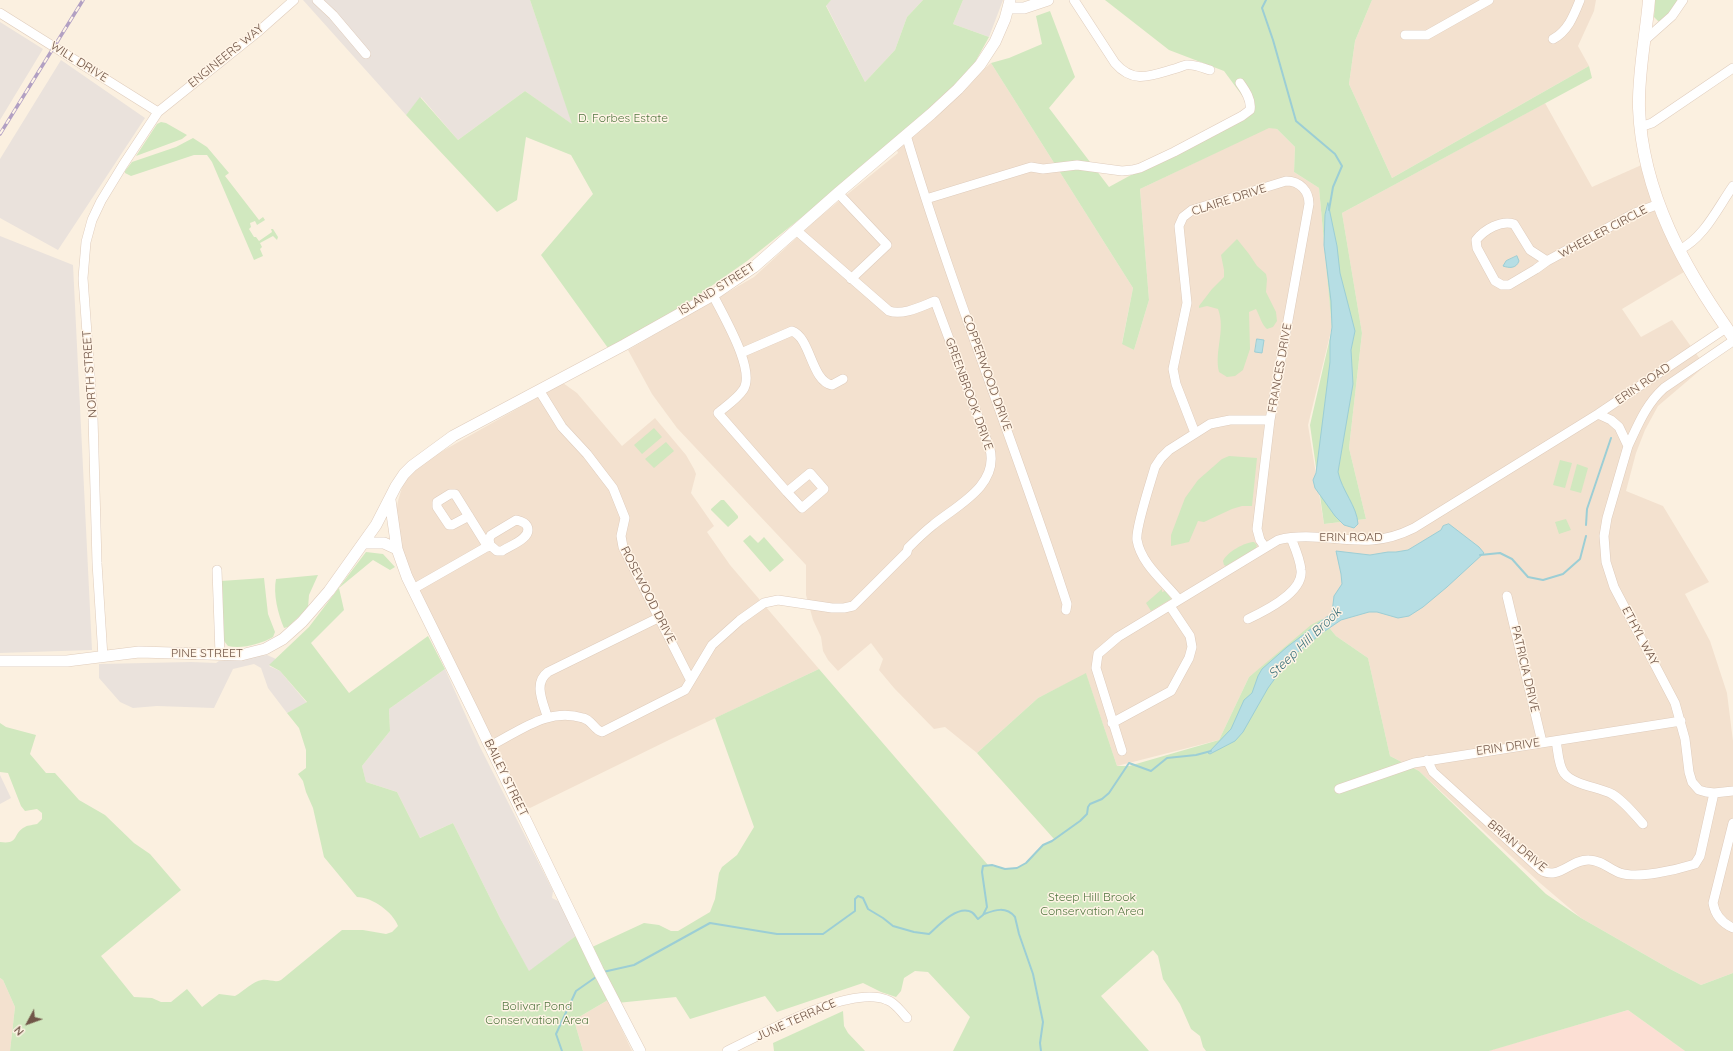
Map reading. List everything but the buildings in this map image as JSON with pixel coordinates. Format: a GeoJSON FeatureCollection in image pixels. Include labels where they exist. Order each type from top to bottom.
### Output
{"type":"FeatureCollection","features":[{"type":"Feature","properties":{"kind":"main road"},"geometry":{"type":"LineString","coordinates":[[1650,0],[1639,95],[1640,127],[1645,158],[1659,204],[1679,250],[1696,281],[1730,333]]}},
{"type":"Feature","properties":{"kind":"street","name":"ENGINEERS WAY"},"geometry":{"type":"LineString","coordinates":[[158,112],[294,0]]}},
{"type":"Feature","properties":{"kind":"street"},"geometry":{"type":"LineString","coordinates":[[317,0],[333,15],[366,54]]}},
{"type":"Feature","properties":{"kind":"street"},"geometry":{"type":"LineString","coordinates":[[1009,4],[1024,8],[1048,0]]}},
{"type":"Feature","properties":{"kind":"street"},"geometry":{"type":"LineString","coordinates":[[1074,0],[1115,63],[1129,76],[1144,77],[1186,65],[1210,70]]}},
{"type":"Feature","properties":{"kind":"street"},"geometry":{"type":"LineString","coordinates":[[1405,35],[1427,35],[1489,0]]}},
{"type":"Feature","properties":{"kind":"street"},"geometry":{"type":"LineString","coordinates":[[1553,39],[1563,32],[1575,14],[1580,0]]}},
{"type":"Feature","properties":{"kind":"street"},"geometry":{"type":"LineString","coordinates":[[1646,40],[1672,16],[1683,0]]}},
{"type":"Feature","properties":{"kind":"street","name":"ISLAND STREET"},"geometry":{"type":"LineString","coordinates":[[390,500],[404,474],[421,458],[453,436],[713,295],[754,267],[937,109],[980,65],[995,42],[1009,4]]}},
{"type":"Feature","properties":{"kind":"street","name":"WILL DRIVE"},"geometry":{"type":"LineString","coordinates":[[0,13],[158,112]]}},
{"type":"Feature","properties":{"kind":"street"},"geometry":{"type":"LineString","coordinates":[[1640,127],[1652,123],[1733,68]]}},
{"type":"Feature","properties":{"kind":"street"},"geometry":{"type":"LineString","coordinates":[[926,199],[1031,167],[1043,168],[1077,165],[1122,171],[1140,168],[1174,152],[1242,116],[1250,110],[1251,105],[1246,92],[1240,83]]}},
{"type":"Feature","properties":{"kind":"street","name":"NORTH STREET"},"geometry":{"type":"LineString","coordinates":[[103,657],[97,563],[93,417],[83,278],[84,258],[92,220],[101,201],[158,112]]}},
{"type":"Feature","properties":{"kind":"street","name":"COPPERWOOD DRIVE"},"geometry":{"type":"LineString","coordinates":[[906,135],[976,346],[1026,480],[1067,604],[1066,610]]}},
{"type":"Feature","properties":{"kind":"street","name":"CLAIRE DRIVE"},"geometry":{"type":"LineString","coordinates":[[1195,433],[1176,384],[1173,369],[1174,358],[1187,303],[1179,226],[1189,211],[1280,183],[1294,182],[1305,189]]}},
{"type":"Feature","properties":{"kind":"street"},"geometry":{"type":"LineString","coordinates":[[1679,250],[1700,235],[1733,186]]}},
{"type":"Feature","properties":{"kind":"street","name":"FRANCES DRIVE"},"geometry":{"type":"LineString","coordinates":[[1265,547],[1260,540],[1257,529],[1270,420],[1309,204],[1309,198],[1305,189]]}},
{"type":"Feature","properties":{"kind":"street"},"geometry":{"type":"LineString","coordinates":[[838,193],[886,245],[851,279]]}},
{"type":"Feature","properties":{"kind":"street","name":"WHEELER CIRCLE"},"geometry":{"type":"LineString","coordinates":[[1547,261],[1530,250],[1514,224],[1507,222],[1499,224],[1481,235],[1476,240],[1476,245],[1495,281],[1502,285],[1509,284],[1536,270],[1547,261],[1635,213],[1659,204]]}},
{"type":"Feature","properties":{"kind":"street","name":"GREENBROOK DRIVE"},"geometry":{"type":"LineString","coordinates":[[490,746],[547,716],[557,715],[583,718],[602,732],[683,692],[687,688],[690,679],[715,642],[764,603],[778,600],[832,608],[853,606],[932,525],[971,497],[990,471],[992,462],[990,449],[936,301],[901,313],[889,311],[796,230]]}},
{"type":"Feature","properties":{"kind":"street"},"geometry":{"type":"LineString","coordinates":[[713,295],[741,353],[746,371],[746,385],[743,390],[718,413],[787,492]]}},
{"type":"Feature","properties":{"kind":"street"},"geometry":{"type":"LineString","coordinates":[[741,353],[792,331],[800,336],[822,380],[832,385],[843,379]]}},
{"type":"Feature","properties":{"kind":"street","name":"ERIN ROAD"},"geometry":{"type":"LineString","coordinates":[[1122,751],[1096,674],[1096,659],[1098,654],[1118,637],[1278,540],[1291,538],[1373,540],[1404,533],[1730,333]]}},
{"type":"Feature","properties":{"kind":"street","name":"ETHYL WAY"},"geometry":{"type":"LineString","coordinates":[[1733,341],[1664,388],[1656,395],[1643,414],[1628,446],[1606,528],[1604,544],[1606,562],[1614,587],[1672,696],[1681,720],[1692,782],[1702,791],[1714,793],[1733,791]]}},
{"type":"Feature","properties":{"kind":"street","name":"ROSEWOOD DRIVE"},"geometry":{"type":"LineString","coordinates":[[540,390],[562,427],[587,454],[613,488],[620,501],[625,518],[621,536],[623,546],[690,679]]}},
{"type":"Feature","properties":{"kind":"street"},"geometry":{"type":"LineString","coordinates":[[1598,414],[1611,420],[1619,427],[1628,446]]}},
{"type":"Feature","properties":{"kind":"street"},"geometry":{"type":"LineString","coordinates":[[1179,600],[1146,561],[1139,546],[1137,536],[1157,464],[1169,450],[1210,424],[1222,421],[1270,420]]}},
{"type":"Feature","properties":{"kind":"street","name":"PINE STREET"},"geometry":{"type":"LineString","coordinates":[[0,661],[67,661],[139,652],[241,655],[265,649],[283,639],[302,622],[324,596],[364,543],[390,500]]}},
{"type":"Feature","properties":{"kind":"street","name":"BAILEY STREET"},"geometry":{"type":"LineString","coordinates":[[390,500],[396,549],[413,589],[600,973],[640,1051]]}},
{"type":"Feature","properties":{"kind":"street"},"geometry":{"type":"LineString","coordinates":[[413,589],[489,546],[469,516]]}},
{"type":"Feature","properties":{"kind":"street"},"geometry":{"type":"LineString","coordinates":[[1248,619],[1266,610],[1295,589],[1299,583],[1301,570],[1291,538]]}},
{"type":"Feature","properties":{"kind":"street"},"geometry":{"type":"LineString","coordinates":[[364,543],[384,543],[396,549]]}},
{"type":"Feature","properties":{"kind":"street"},"geometry":{"type":"LineString","coordinates":[[217,570],[220,654]]}},
{"type":"Feature","properties":{"kind":"street","name":"PATRICIA DRIVE"},"geometry":{"type":"LineString","coordinates":[[1507,596],[1542,742]]}},
{"type":"Feature","properties":{"kind":"street"},"geometry":{"type":"LineString","coordinates":[[1112,723],[1171,691],[1189,658],[1192,647],[1190,636],[1170,606]]}},
{"type":"Feature","properties":{"kind":"street"},"geometry":{"type":"LineString","coordinates":[[547,716],[539,688],[542,677],[548,672],[660,618]]}},
{"type":"Feature","properties":{"kind":"street","name":"ERIN DRIVE"},"geometry":{"type":"LineString","coordinates":[[1339,790],[1400,767],[1427,760],[1681,720]]}},
{"type":"Feature","properties":{"kind":"street"},"geometry":{"type":"LineString","coordinates":[[1556,740],[1562,771],[1566,776],[1576,782],[1611,794],[1618,798],[1643,824]]}},
{"type":"Feature","properties":{"kind":"street","name":"BRIAN DRIVE"},"geometry":{"type":"LineString","coordinates":[[1427,760],[1433,772],[1541,870],[1548,874],[1555,874],[1575,863],[1586,860],[1598,862],[1618,873],[1638,876],[1695,864],[1700,856],[1714,793]]}},
{"type":"Feature","properties":{"kind":"street"},"geometry":{"type":"LineString","coordinates":[[1733,823],[1713,903],[1714,908],[1721,920],[1733,928]]}},
{"type":"Feature","properties":{"kind":"street","name":"JUNE TERRACE"},"geometry":{"type":"LineString","coordinates":[[727,1051],[826,1005],[843,1000],[870,996],[887,1000],[895,1005],[907,1018]]}},
{"type":"Feature","properties":{"kind":"shaded area"},"geometry":{"type":"Polygon","coordinates":[[[303,0],[530,0],[573,125],[525,91],[458,140],[421,97],[406,115],[303,0]]]}},
{"type":"Feature","properties":{"kind":"shaded area"},"geometry":{"type":"Polygon","coordinates":[[[831,0],[923,0],[907,17],[895,50],[865,82],[826,5],[831,0]]]}},
{"type":"Feature","properties":{"kind":"shaded area"},"geometry":{"type":"Polygon","coordinates":[[[963,0],[1003,0],[989,37],[953,24],[963,0]]]}},
{"type":"Feature","properties":{"kind":"shaded area"},"geometry":{"type":"Polygon","coordinates":[[[1372,0],[1596,0],[1594,11],[1578,46],[1589,66],[1392,178],[1349,84],[1355,41],[1372,0]]]}},
{"type":"Feature","properties":{"kind":"shaded area"},"geometry":{"type":"Polygon","coordinates":[[[0,22],[43,49],[0,120],[0,22]]]}},
{"type":"Feature","properties":{"kind":"shaded area"},"geometry":{"type":"Polygon","coordinates":[[[61,60],[145,118],[58,250],[0,218],[0,159],[61,60]]]}},
{"type":"Feature","properties":{"kind":"shaded area"},"geometry":{"type":"Polygon","coordinates":[[[991,63],[1133,288],[1122,343],[1134,350],[1149,300],[1140,189],[1269,127],[1277,129],[1295,147],[1294,172],[1319,188],[1332,327],[1308,425],[1324,524],[1366,519],[1349,448],[1362,333],[1342,213],[1545,103],[1592,187],[1646,163],[1689,269],[1622,309],[1641,337],[1672,320],[1705,366],[1658,406],[1645,430],[1636,453],[1626,491],[1663,506],[1709,582],[1685,594],[1710,641],[1727,693],[1733,741],[1733,973],[1701,985],[1581,918],[1540,883],[1419,771],[1390,756],[1368,658],[1336,636],[1322,619],[1249,677],[1219,740],[1117,766],[1086,674],[1038,698],[977,753],[945,727],[934,729],[894,688],[879,670],[883,659],[871,643],[838,671],[828,660],[823,651],[821,637],[813,620],[806,595],[806,565],[677,428],[652,394],[628,350],[754,277],[817,219],[898,153],[895,145],[991,63]]]}},
{"type":"Feature","properties":{"kind":"shaded area"},"geometry":{"type":"Polygon","coordinates":[[[0,236],[73,265],[92,650],[0,653],[0,236]]]}},
{"type":"Feature","properties":{"kind":"shaded area"},"geometry":{"type":"Polygon","coordinates":[[[563,383],[577,393],[622,446],[655,418],[686,455],[694,469],[696,474],[691,493],[714,526],[707,532],[730,565],[819,669],[530,808],[527,807],[512,780],[409,570],[402,552],[396,513],[403,484],[413,471],[423,462],[563,383]]]}},
{"type":"Feature","properties":{"kind":"shaded area"},"geometry":{"type":"Polygon","coordinates":[[[267,655],[276,659],[269,666],[280,671],[307,703],[287,713],[268,688],[261,668],[254,664],[233,669],[214,708],[157,706],[133,708],[120,702],[99,678],[99,664],[191,662],[216,663],[219,661],[267,655]]]}},
{"type":"Feature","properties":{"kind":"shaded area"},"geometry":{"type":"Polygon","coordinates":[[[445,669],[479,745],[553,891],[552,898],[560,902],[577,935],[529,972],[500,918],[453,823],[420,838],[397,792],[366,782],[362,766],[390,731],[389,709],[445,669]]]}},
{"type":"Feature","properties":{"kind":"shaded area"},"geometry":{"type":"Polygon","coordinates":[[[0,775],[11,798],[0,804],[0,775]]]}},
{"type":"Feature","properties":{"kind":"shaded area"},"geometry":{"type":"Polygon","coordinates":[[[0,978],[3,980],[15,1007],[10,1051],[0,1051],[0,978]]]}},
{"type":"Feature","properties":{"kind":"shaded area"},"geometry":{"type":"Polygon","coordinates":[[[608,1000],[632,1051],[583,1051],[574,1020],[608,1000]]]}},
{"type":"Feature","properties":{"kind":"shaded area"},"geometry":{"type":"Polygon","coordinates":[[[1628,1010],[1685,1051],[1490,1051],[1491,1050],[1628,1010]]]}},
{"type":"Feature","properties":{"kind":"green space","name":"D. Forbes Estate"},"geometry":{"type":"Polygon","coordinates":[[[530,0],[831,0],[826,6],[865,82],[895,50],[907,17],[923,0],[963,0],[953,24],[989,37],[958,93],[747,261],[613,355],[541,255],[593,194],[571,155],[526,137],[517,200],[497,212],[406,115],[420,97],[458,140],[525,91],[572,124],[530,0]]]}},
{"type":"Feature","properties":{"kind":"green space"},"geometry":{"type":"Polygon","coordinates":[[[1105,0],[1372,0],[1355,41],[1349,84],[1392,178],[1589,66],[1592,78],[1342,213],[1362,333],[1349,448],[1366,519],[1324,524],[1310,425],[1332,329],[1319,188],[1294,172],[1295,147],[1277,129],[1269,128],[1140,189],[1149,300],[1134,350],[1122,344],[1133,288],[991,63],[1009,58],[1042,44],[1036,16],[1050,11],[1075,77],[1049,108],[1109,187],[1252,109],[1224,71],[1169,50],[1105,0]]]}},
{"type":"Feature","properties":{"kind":"green space"},"geometry":{"type":"Polygon","coordinates":[[[1655,0],[1680,0],[1663,21],[1658,21],[1654,17],[1655,0]]]}},
{"type":"Feature","properties":{"kind":"green space"},"geometry":{"type":"Polygon","coordinates":[[[161,122],[166,123],[187,135],[182,139],[136,156],[157,124],[161,122]]]}},
{"type":"Feature","properties":{"kind":"green space"},"geometry":{"type":"Polygon","coordinates":[[[193,138],[207,147],[229,173],[225,176],[259,220],[263,217],[265,220],[257,225],[255,221],[250,223],[251,227],[249,229],[254,237],[256,237],[259,241],[272,232],[271,229],[273,229],[278,237],[277,240],[273,236],[260,243],[262,247],[260,249],[263,256],[254,260],[212,162],[207,155],[194,155],[131,176],[125,173],[132,162],[176,147],[193,138]]]}},
{"type":"Feature","properties":{"kind":"green space"},"geometry":{"type":"Polygon","coordinates":[[[1237,239],[1257,266],[1266,274],[1266,292],[1276,312],[1277,321],[1273,327],[1267,329],[1256,309],[1249,312],[1250,349],[1243,370],[1235,376],[1227,377],[1219,372],[1218,356],[1221,325],[1218,309],[1207,306],[1199,308],[1199,306],[1212,289],[1224,277],[1221,255],[1237,239]]]}},
{"type":"Feature","properties":{"kind":"green space"},"geometry":{"type":"Polygon","coordinates":[[[654,428],[662,437],[642,454],[634,445],[654,428]]]}},
{"type":"Feature","properties":{"kind":"green space"},"geometry":{"type":"Polygon","coordinates":[[[666,442],[674,451],[654,468],[645,459],[666,442]]]}},
{"type":"Feature","properties":{"kind":"green space"},"geometry":{"type":"Polygon","coordinates":[[[1229,456],[1257,458],[1252,506],[1242,506],[1204,522],[1198,521],[1189,542],[1171,546],[1171,535],[1185,498],[1198,480],[1222,459],[1229,456]]]}},
{"type":"Feature","properties":{"kind":"green space"},"geometry":{"type":"Polygon","coordinates":[[[1560,460],[1572,463],[1565,488],[1553,485],[1560,460]]]}},
{"type":"Feature","properties":{"kind":"green space"},"geometry":{"type":"Polygon","coordinates":[[[1577,464],[1588,468],[1581,493],[1570,490],[1577,464]]]}},
{"type":"Feature","properties":{"kind":"green space"},"geometry":{"type":"Polygon","coordinates":[[[721,500],[724,500],[738,516],[738,518],[728,527],[711,510],[721,500]]]}},
{"type":"Feature","properties":{"kind":"green space"},"geometry":{"type":"Polygon","coordinates":[[[1566,519],[1571,530],[1559,534],[1555,522],[1566,519]]]}},
{"type":"Feature","properties":{"kind":"green space"},"geometry":{"type":"Polygon","coordinates":[[[750,535],[758,543],[764,537],[784,560],[770,572],[743,541],[750,535]]]}},
{"type":"Feature","properties":{"kind":"green space"},"geometry":{"type":"Polygon","coordinates":[[[1250,542],[1254,542],[1257,545],[1256,548],[1226,566],[1224,565],[1223,561],[1228,554],[1250,542]]]}},
{"type":"Feature","properties":{"kind":"green space","name":"Bolivar Pond Conservation Area"},"geometry":{"type":"Polygon","coordinates":[[[366,552],[383,554],[395,567],[390,570],[373,560],[339,588],[344,610],[311,643],[349,693],[428,636],[445,669],[389,709],[390,731],[362,766],[366,782],[397,792],[420,838],[453,823],[500,918],[529,971],[577,935],[608,1000],[574,1020],[583,1051],[10,1051],[15,1007],[3,980],[0,978],[0,842],[11,842],[21,829],[37,824],[42,819],[42,813],[37,809],[25,811],[21,806],[8,773],[0,772],[0,723],[6,727],[36,735],[30,754],[46,773],[55,773],[79,800],[105,815],[134,843],[150,854],[181,890],[101,956],[134,997],[152,998],[161,1002],[171,1002],[187,989],[202,1007],[219,994],[235,996],[259,981],[281,980],[342,930],[363,930],[386,934],[392,932],[398,926],[392,916],[381,906],[375,902],[357,897],[324,857],[313,808],[303,781],[298,774],[306,768],[306,750],[299,728],[287,713],[307,702],[280,671],[269,665],[309,627],[366,552]]]}},
{"type":"Feature","properties":{"kind":"green space"},"geometry":{"type":"Polygon","coordinates":[[[318,575],[309,595],[308,608],[288,627],[284,628],[277,604],[275,591],[276,579],[318,575]]]}},
{"type":"Feature","properties":{"kind":"green space"},"geometry":{"type":"Polygon","coordinates":[[[264,578],[268,614],[275,632],[273,637],[263,642],[251,645],[239,647],[228,646],[224,641],[221,581],[264,578]]]}},
{"type":"Feature","properties":{"kind":"green space"},"geometry":{"type":"Polygon","coordinates":[[[1162,589],[1162,592],[1165,591],[1165,589],[1171,599],[1151,611],[1146,603],[1162,589]]]}},
{"type":"Feature","properties":{"kind":"green space","name":"Steep Hill Brook Conservation Area"},"geometry":{"type":"Polygon","coordinates":[[[1322,619],[1336,636],[1368,658],[1390,756],[1419,771],[1546,894],[1581,918],[1701,985],[1733,973],[1733,1051],[1685,1051],[1628,1010],[1489,1051],[1206,1051],[1203,1047],[1200,1036],[1191,1029],[1180,1004],[1163,979],[1158,956],[1153,950],[1101,996],[1149,1051],[953,1051],[970,1017],[928,972],[915,971],[904,978],[901,991],[896,997],[881,992],[863,983],[777,1012],[765,996],[690,1019],[676,997],[617,1003],[590,948],[644,923],[659,925],[671,931],[678,931],[710,912],[715,899],[719,873],[722,867],[737,855],[754,827],[715,718],[819,669],[988,865],[1005,869],[1017,868],[1026,863],[1043,845],[1054,839],[977,753],[1038,698],[1086,673],[1117,766],[1129,766],[1219,740],[1249,677],[1311,625],[1322,619]]]}},
{"type":"Feature","properties":{"kind":"green space"},"geometry":{"type":"Polygon","coordinates":[[[843,1011],[844,1026],[848,1033],[865,1051],[774,1051],[773,1043],[843,1011]]]}},
{"type":"Feature","properties":{"kind":"water"},"geometry":{"type":"Polygon","coordinates":[[[1328,203],[1337,246],[1340,273],[1355,331],[1351,350],[1353,384],[1338,472],[1357,517],[1358,524],[1354,528],[1344,525],[1335,516],[1315,488],[1313,480],[1316,473],[1330,362],[1332,327],[1331,301],[1324,245],[1325,215],[1328,203]]]}},
{"type":"Feature","properties":{"kind":"water"},"geometry":{"type":"Polygon","coordinates":[[[1517,256],[1519,261],[1514,267],[1503,266],[1506,261],[1517,256]]]}},
{"type":"Feature","properties":{"kind":"water"},"geometry":{"type":"Polygon","coordinates":[[[1257,339],[1264,340],[1262,353],[1255,352],[1257,339]]]}},
{"type":"Feature","properties":{"kind":"water"},"geometry":{"type":"Polygon","coordinates":[[[1449,524],[1479,547],[1484,553],[1447,587],[1423,607],[1409,616],[1398,618],[1377,612],[1369,612],[1341,620],[1322,633],[1294,655],[1284,666],[1268,688],[1243,732],[1235,741],[1210,754],[1208,753],[1231,729],[1244,700],[1252,693],[1262,669],[1287,647],[1332,613],[1334,596],[1342,584],[1336,551],[1370,555],[1408,550],[1441,530],[1443,526],[1449,524]]]}},
{"type":"Feature","properties":{"kind":"waterway"},"geometry":{"type":"LineString","coordinates":[[1266,0],[1262,8],[1273,40],[1296,121],[1335,154],[1342,166],[1333,187],[1329,210]]}},
{"type":"Feature","properties":{"kind":"waterway","name":"Steep Hill Brook"},"geometry":{"type":"LineString","coordinates":[[1586,525],[1587,509],[1611,438]]}},
{"type":"Feature","properties":{"kind":"waterway","name":"Steep Hill Brook"},"geometry":{"type":"LineString","coordinates":[[1480,555],[1500,553],[1512,559],[1528,577],[1543,580],[1563,574],[1580,559],[1586,536]]}},
{"type":"Feature","properties":{"kind":"waterway","name":"Steep Hill Brook"},"geometry":{"type":"LineString","coordinates":[[603,972],[634,965],[710,923],[777,934],[823,934],[855,911],[855,899],[858,896],[863,898],[868,909],[893,926],[914,932],[929,934],[947,918],[958,912],[972,912],[978,919],[983,915],[987,907],[982,872],[983,866],[992,865],[1005,869],[1017,868],[1026,863],[1043,845],[1052,841],[1080,821],[1087,814],[1090,804],[1102,799],[1109,793],[1129,763],[1151,771],[1167,758],[1196,755],[1211,751]]}},
{"type":"Feature","properties":{"kind":"waterway"},"geometry":{"type":"LineString","coordinates":[[984,914],[996,910],[1004,910],[1008,911],[1015,917],[1019,934],[1033,974],[1043,1022],[1040,1043],[1041,1051]]}},
{"type":"Feature","properties":{"kind":"waterway","name":"Steep Hill Brook"},"geometry":{"type":"LineString","coordinates":[[562,1051],[556,1034],[576,991],[596,977]]}},
{"type":"Feature","properties":{"kind":"railway"},"geometry":{"type":"LineString","coordinates":[[0,134],[83,0]]}}]}
